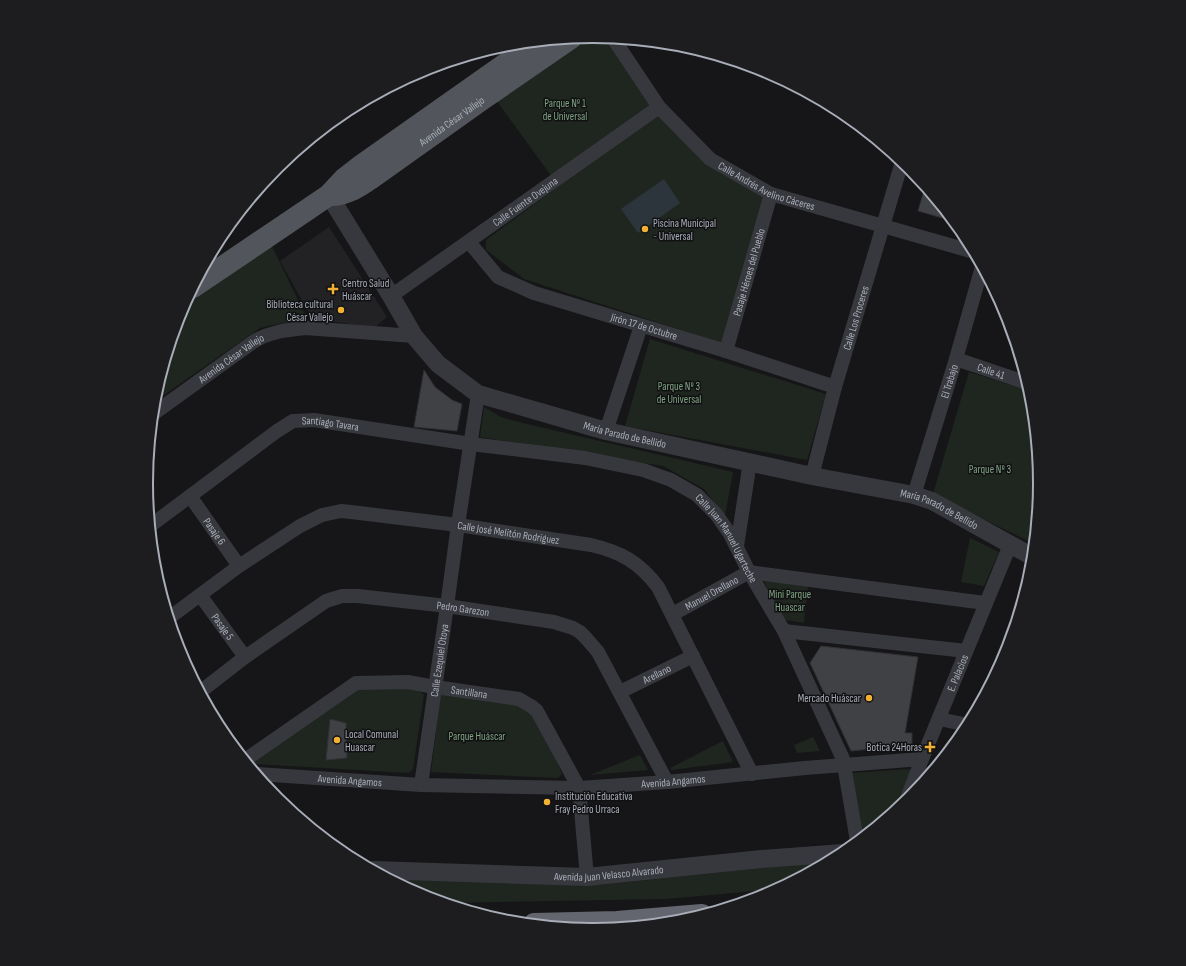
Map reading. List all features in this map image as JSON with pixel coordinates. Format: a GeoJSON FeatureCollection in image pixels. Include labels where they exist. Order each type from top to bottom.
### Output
{"type":"FeatureCollection","features":[{"type":"Feature","properties":{"kind":"highway"},"geometry":{"type":"LineString","coordinates":[[586,923],[639,920]]}},
{"type":"Feature","properties":{"kind":"main road","name":"Avenida César Vallejo"},"geometry":{"type":"LineString","coordinates":[[329,196],[352,190],[370,179],[563,44]]}},
{"type":"Feature","properties":{"kind":"main road","name":"Avenida César Vallejo"},"geometry":{"type":"LineString","coordinates":[[202,281],[329,196],[344,179],[509,52]]}},
{"type":"Feature","properties":{"kind":"street","name":"Calle Andrés Avelino Cáceres"},"geometry":{"type":"LineString","coordinates":[[617,44],[660,107],[710,159],[771,194],[966,250]]}},
{"type":"Feature","properties":{"kind":"street","name":"Calle Fuente Ovejuna"},"geometry":{"type":"LineString","coordinates":[[391,296],[660,107]]}},
{"type":"Feature","properties":{"kind":"street","name":"Calle Los Proceres"},"geometry":{"type":"LineString","coordinates":[[812,476],[836,387],[900,168]]}},
{"type":"Feature","properties":{"kind":"street","name":"Pasaje Héroes del Pueblo"},"geometry":{"type":"LineString","coordinates":[[726,351],[771,194]]}},
{"type":"Feature","properties":{"kind":"street","name":"María Parado de Bellido"},"geometry":{"type":"LineString","coordinates":[[329,196],[414,336],[438,364],[478,394],[606,431],[812,476],[914,495],[932,502],[1027,554]]}},
{"type":"Feature","properties":{"kind":"street","name":"Jirón 17 de Octubre"},"geometry":{"type":"LineString","coordinates":[[469,242],[498,277],[534,293],[726,351],[836,387]]}},
{"type":"Feature","properties":{"kind":"street","name":"El Trabajo"},"geometry":{"type":"LineString","coordinates":[[914,495],[956,359],[980,274]]}},
{"type":"Feature","properties":{"kind":"street"},"geometry":{"type":"LineString","coordinates":[[606,431],[641,326]]}},
{"type":"Feature","properties":{"kind":"street","name":"Avenida César Vallejo"},"geometry":{"type":"LineString","coordinates":[[159,409],[252,342],[265,335],[287,329],[305,328],[414,336]]}},
{"type":"Feature","properties":{"kind":"street","name":"Calle 41"},"geometry":{"type":"LineString","coordinates":[[956,359],[1021,381]]}},
{"type":"Feature","properties":{"kind":"street","name":"Calle Ezequiel Otoya"},"geometry":{"type":"LineString","coordinates":[[421,785],[478,394]]}},
{"type":"Feature","properties":{"kind":"street","name":"Santiago Tavara"},"geometry":{"type":"LineString","coordinates":[[155,522],[277,430],[293,420],[314,420],[471,444]]}},
{"type":"Feature","properties":{"kind":"street","name":"Calle Juan Manuel Ugarteche"},"geometry":{"type":"LineString","coordinates":[[471,444],[585,458],[644,470],[671,480],[697,495],[707,504],[716,514],[737,546],[749,572],[784,630],[839,752],[844,765],[856,835]]}},
{"type":"Feature","properties":{"kind":"street"},"geometry":{"type":"LineString","coordinates":[[737,546],[750,462]]}},
{"type":"Feature","properties":{"kind":"street","name":"Pasaje 6"},"geometry":{"type":"LineString","coordinates":[[190,496],[238,566]]}},
{"type":"Feature","properties":{"kind":"street","name":"Calle José Melitón Rodríguez"},"geometry":{"type":"LineString","coordinates":[[173,615],[238,566],[310,519],[331,512],[351,512],[458,525],[591,546],[619,554],[636,564],[658,587],[673,614],[752,774]]}},
{"type":"Feature","properties":{"kind":"street","name":"E. Palacios"},"geometry":{"type":"LineString","coordinates":[[912,786],[1010,545]]}},
{"type":"Feature","properties":{"kind":"street"},"geometry":{"type":"LineString","coordinates":[[749,572],[985,604]]}},
{"type":"Feature","properties":{"kind":"street","name":"Manuel Orellano"},"geometry":{"type":"LineString","coordinates":[[673,614],[749,572]]}},
{"type":"Feature","properties":{"kind":"street","name":"Pasaje 5"},"geometry":{"type":"LineString","coordinates":[[200,595],[245,657]]}},
{"type":"Feature","properties":{"kind":"street","name":"Pedro Garezon"},"geometry":{"type":"LineString","coordinates":[[204,689],[245,657],[326,601],[342,596],[358,596],[447,606],[554,622],[573,628],[580,632],[598,652],[667,782]]}},
{"type":"Feature","properties":{"kind":"street"},"geometry":{"type":"LineString","coordinates":[[784,630],[966,651]]}},
{"type":"Feature","properties":{"kind":"street","name":"Arellano"},"geometry":{"type":"LineString","coordinates":[[620,692],[693,656]]}},
{"type":"Feature","properties":{"kind":"street","name":"Santillana"},"geometry":{"type":"LineString","coordinates":[[249,757],[356,683],[408,682],[519,700],[531,706],[542,718],[579,788],[587,877]]}},
{"type":"Feature","properties":{"kind":"street"},"geometry":{"type":"LineString","coordinates":[[940,719],[961,724]]}},
{"type":"Feature","properties":{"kind":"street","name":"Avenida Angamos"},"geometry":{"type":"LineString","coordinates":[[263,774],[421,785],[579,788],[667,782],[922,758]]}},
{"type":"Feature","properties":{"kind":"street","name":"Avenida Juan Velasco Alvarado"},"geometry":{"type":"LineString","coordinates":[[384,870],[587,877],[762,859],[829,854]]}},
{"type":"Feature","properties":{"kind":"shaded area"},"geometry":{"type":"Polygon","coordinates":[[[664,179],[680,203],[638,233],[621,209],[664,179]]]}},
{"type":"Feature","properties":{"kind":"shaded area","name":"Centro Salud Huáscar"},"geometry":{"type":"Polygon","coordinates":[[[329,227],[387,317],[374,328],[312,318],[280,261],[329,227]]]}},
{"type":"Feature","properties":{"kind":"green space","name":"Parque Nº 1 de Universal"},"geometry":{"type":"Polygon","coordinates":[[[579,43],[610,44],[649,100],[649,106],[552,177],[496,100],[579,43]]]}},
{"type":"Feature","properties":{"kind":"green space"},"geometry":{"type":"Polygon","coordinates":[[[658,113],[766,199],[724,344],[524,279],[486,250],[486,240],[658,113]]]}},
{"type":"Feature","properties":{"kind":"green space"},"geometry":{"type":"Polygon","coordinates":[[[271,244],[308,321],[278,324],[260,328],[161,397],[176,342],[195,295],[271,244]]]}},
{"type":"Feature","properties":{"kind":"green space","name":"Parque Nº 3 de Universal"},"geometry":{"type":"Polygon","coordinates":[[[650,339],[826,394],[807,460],[625,426],[650,339]]]}},
{"type":"Feature","properties":{"kind":"green space","name":"Parque Nº 3"},"geometry":{"type":"Polygon","coordinates":[[[969,372],[1023,389],[1032,454],[1032,512],[1029,541],[933,494],[969,372]]]}},
{"type":"Feature","properties":{"kind":"green space"},"geometry":{"type":"Polygon","coordinates":[[[484,407],[501,417],[527,424],[733,472],[725,516],[704,489],[663,466],[480,437],[484,407]]]}},
{"type":"Feature","properties":{"kind":"green space"},"geometry":{"type":"Polygon","coordinates":[[[970,538],[999,552],[984,586],[961,582],[970,538]]]}},
{"type":"Feature","properties":{"kind":"green space","name":"Mini Parque Huascar"},"geometry":{"type":"Polygon","coordinates":[[[764,581],[808,585],[804,623],[781,619],[764,581]]]}},
{"type":"Feature","properties":{"kind":"green space"},"geometry":{"type":"Polygon","coordinates":[[[365,685],[419,690],[424,695],[413,769],[409,773],[255,764],[252,761],[354,689],[365,685]]]}},
{"type":"Feature","properties":{"kind":"green space","name":"Parque Huáscar"},"geometry":{"type":"Polygon","coordinates":[[[441,692],[518,704],[533,717],[540,726],[562,774],[558,778],[431,772],[441,692]]]}},
{"type":"Feature","properties":{"kind":"green space"},"geometry":{"type":"Polygon","coordinates":[[[813,737],[820,751],[797,753],[794,745],[813,737]]]}},
{"type":"Feature","properties":{"kind":"green space"},"geometry":{"type":"Polygon","coordinates":[[[723,741],[733,762],[672,770],[670,768],[723,741]]]}},
{"type":"Feature","properties":{"kind":"green space"},"geometry":{"type":"Polygon","coordinates":[[[640,755],[648,770],[590,775],[640,755]]]}},
{"type":"Feature","properties":{"kind":"green space"},"geometry":{"type":"Polygon","coordinates":[[[910,769],[912,772],[903,795],[860,833],[851,773],[910,769]]]}},
{"type":"Feature","properties":{"kind":"green space"},"geometry":{"type":"Polygon","coordinates":[[[816,862],[788,878],[759,891],[666,899],[461,903],[425,890],[401,879],[599,885],[816,862]]]}},
{"type":"Feature","properties":{"kind":"building"},"geometry":{"type":"Polygon","coordinates":[[[923,192],[945,219],[918,211],[923,192]]]}},
{"type":"Feature","properties":{"kind":"building"},"geometry":{"type":"Polygon","coordinates":[[[424,370],[435,387],[452,400],[462,404],[457,431],[414,427],[424,370]]]}},
{"type":"Feature","properties":{"kind":"building","name":"Mercado Huáscar"},"geometry":{"type":"Polygon","coordinates":[[[821,646],[918,657],[905,733],[912,733],[912,745],[851,751],[810,663],[821,646]]]}},
{"type":"Feature","properties":{"kind":"building","name":"Local Comunal Huascar"},"geometry":{"type":"Polygon","coordinates":[[[330,719],[346,723],[347,758],[326,760],[330,719]]]}},
{"type":"Feature","properties":{"kind":"place","name":"Piscina Municipal - Universal"},"geometry":{"type":"Point","coordinates":[645,229]}},
{"type":"Feature","properties":{"kind":"place","name":"Centro Salud Huáscar"},"geometry":{"type":"Point","coordinates":[333,289]}},
{"type":"Feature","properties":{"kind":"place","name":"Biblioteca cultural César Vallejo"},"geometry":{"type":"Point","coordinates":[341,310]}},
{"type":"Feature","properties":{"kind":"place","name":"Mercado Huáscar"},"geometry":{"type":"Point","coordinates":[869,698]}},
{"type":"Feature","properties":{"kind":"place","name":"Local Comunal Huascar"},"geometry":{"type":"Point","coordinates":[337,740]}},
{"type":"Feature","properties":{"kind":"place","name":"Botica 24Horas"},"geometry":{"type":"Point","coordinates":[930,747]}},
{"type":"Feature","properties":{"kind":"place","name":"Institución Educativa Fray Pedro Urraca"},"geometry":{"type":"Point","coordinates":[547,802]}}]}
